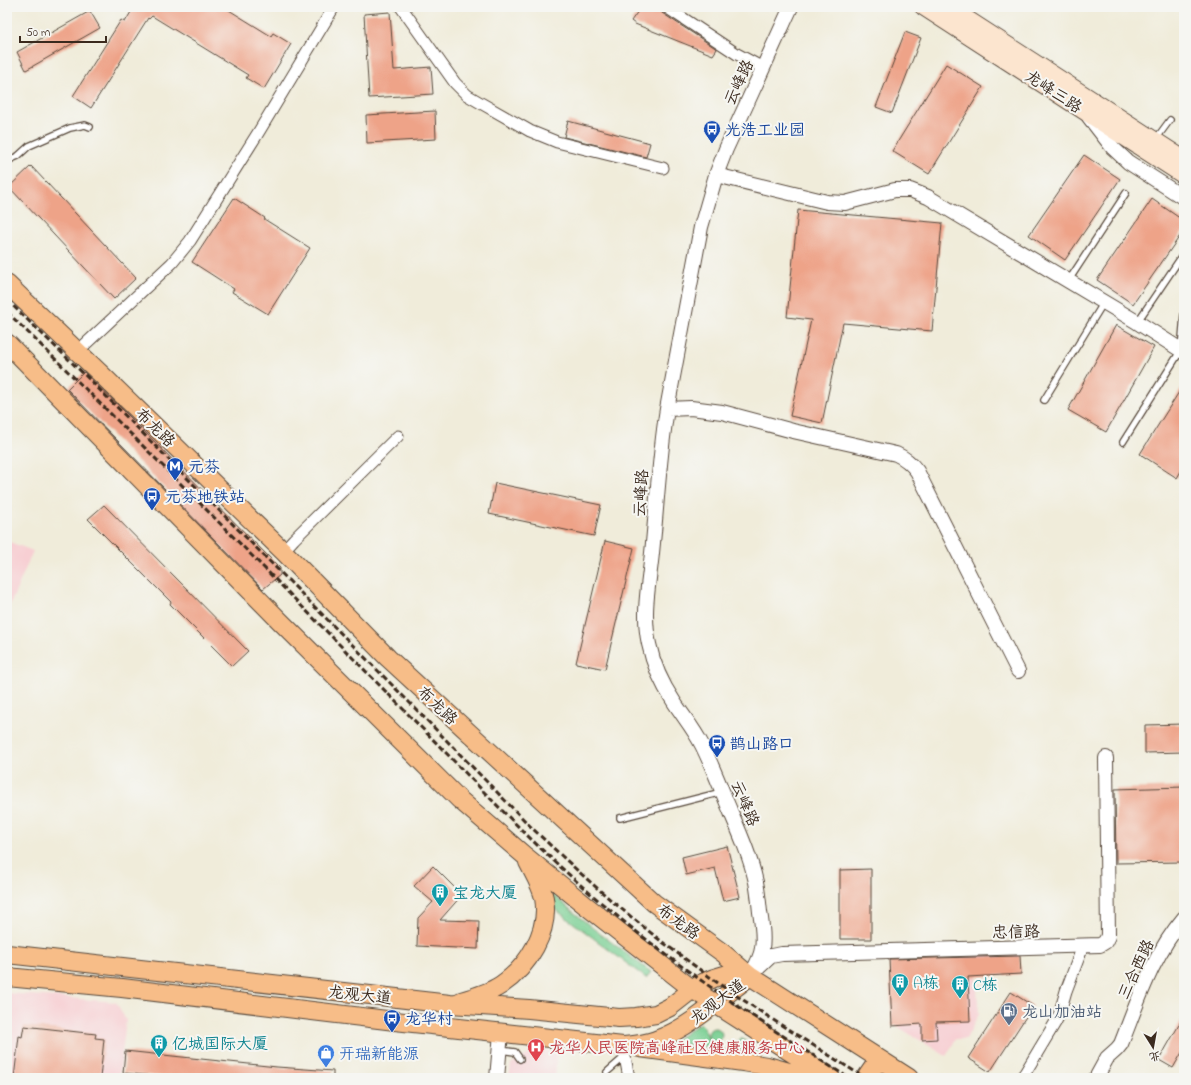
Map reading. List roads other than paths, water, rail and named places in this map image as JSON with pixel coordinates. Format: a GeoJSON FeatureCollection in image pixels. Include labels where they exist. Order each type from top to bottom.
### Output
{"type":"FeatureCollection","features":[{"type":"Feature","properties":{"kind":"main road","name":"龙峰三路"},"geometry":{"type":"LineString","coordinates":[[923,7],[959,22],[1156,140],[1184,159]]}},
{"type":"Feature","properties":{"kind":"main road","name":"龙峰三路"},"geometry":{"type":"LineString","coordinates":[[949,7],[959,22],[1084,110],[1184,176]]}},
{"type":"Feature","properties":{"kind":"main road","name":"布龙路"},"geometry":{"type":"LineString","coordinates":[[7,284],[78,351],[283,551],[388,658],[654,903],[723,953],[750,976],[909,1078]]}},
{"type":"Feature","properties":{"kind":"main road"},"geometry":{"type":"LineString","coordinates":[[7,343],[274,615],[460,800],[585,905],[692,989],[831,1078]]}},
{"type":"Feature","properties":{"kind":"main road"},"geometry":{"type":"LineString","coordinates":[[450,1004],[480,995],[501,984],[519,969],[534,949],[542,929],[545,910],[544,899],[541,888],[525,856]]}},
{"type":"Feature","properties":{"kind":"main road","name":"龙观大道"},"geometry":{"type":"LineString","coordinates":[[7,954],[450,1004],[529,1009],[628,1018],[651,1016],[661,1012],[670,1007],[698,985],[714,978],[724,975],[739,974],[750,976]]}},
{"type":"Feature","properties":{"kind":"main road","name":"龙观大道"},"geometry":{"type":"LineString","coordinates":[[7,977],[122,988],[501,1033],[624,1052],[662,1038],[682,1028],[750,976]]}},
{"type":"Feature","properties":{"kind":"main road"},"geometry":{"type":"LineString","coordinates":[[624,1052],[743,1062],[767,1066],[810,1078]]}},
{"type":"Feature","properties":{"kind":"main road"},"geometry":{"type":"LineString","coordinates":[[866,1078],[879,1059]]}},
{"type":"Feature","properties":{"kind":"street"},"geometry":{"type":"LineString","coordinates":[[78,351],[172,263],[190,241],[258,133],[334,7]]}},
{"type":"Feature","properties":{"kind":"street"},"geometry":{"type":"LineString","coordinates":[[401,7],[455,83],[467,95],[530,132],[558,142],[663,168]]}},
{"type":"Feature","properties":{"kind":"street"},"geometry":{"type":"LineString","coordinates":[[666,7],[737,54],[763,68]]}},
{"type":"Feature","properties":{"kind":"street","name":"云峰路"},"geometry":{"type":"LineString","coordinates":[[750,976],[756,967],[762,949],[758,897],[751,863],[702,744],[674,702],[662,681],[653,659],[646,624],[646,606],[660,462],[667,409],[701,227],[716,175],[726,149],[790,7]]}},
{"type":"Feature","properties":{"kind":"street"},"geometry":{"type":"LineString","coordinates":[[1084,110],[1113,148],[1128,162],[1184,198]]}},
{"type":"Feature","properties":{"kind":"street"},"geometry":{"type":"LineString","coordinates":[[716,175],[827,202],[845,203],[895,190],[910,190],[928,196],[1137,322],[1182,351]]}},
{"type":"Feature","properties":{"kind":"street"},"geometry":{"type":"LineString","coordinates":[[667,409],[691,408],[722,412],[793,431],[904,457],[917,471],[1018,671]]}},
{"type":"Feature","properties":{"kind":"street"},"geometry":{"type":"LineString","coordinates":[[283,551],[398,436]]}},
{"type":"Feature","properties":{"kind":"street","name":"忠信路"},"geometry":{"type":"LineString","coordinates":[[750,976],[771,956],[782,954],[1083,946],[1100,945],[1105,942],[1108,936],[1106,758]]}},
{"type":"Feature","properties":{"kind":"street","name":"三合西路"},"geometry":{"type":"LineString","coordinates":[[1096,1078],[1107,1058],[1121,1044],[1150,970],[1172,932],[1184,918]]}},
{"type":"Feature","properties":{"kind":"street"},"geometry":{"type":"LineString","coordinates":[[1021,1078],[1059,1015],[1083,946]]}},
{"type":"Feature","properties":{"kind":"street"},"geometry":{"type":"LineString","coordinates":[[497,1078],[501,1033]]}},
{"type":"Feature","properties":{"kind":"street"},"geometry":{"type":"LineString","coordinates":[[624,1052],[629,1078]]}},
{"type":"Feature","properties":{"kind":"lane"},"geometry":{"type":"LineString","coordinates":[[1156,140],[1170,120]]}},
{"type":"Feature","properties":{"kind":"lane"},"geometry":{"type":"LineString","coordinates":[[7,161],[18,156],[29,146],[70,128],[85,125],[90,127]]}},
{"type":"Feature","properties":{"kind":"lane"},"geometry":{"type":"LineString","coordinates":[[1069,281],[1126,193]]}},
{"type":"Feature","properties":{"kind":"lane"},"geometry":{"type":"LineString","coordinates":[[1137,322],[1184,253]]}},
{"type":"Feature","properties":{"kind":"lane"},"geometry":{"type":"LineString","coordinates":[[1044,400],[1104,302]]}},
{"type":"Feature","properties":{"kind":"lane"},"geometry":{"type":"LineString","coordinates":[[1123,442],[1182,351],[1184,314]]}},
{"type":"Feature","properties":{"kind":"lane"},"geometry":{"type":"LineString","coordinates":[[620,818],[723,792]]}},
{"type":"Feature","properties":{"kind":"lane"},"geometry":{"type":"LineString","coordinates":[[500,1050],[515,1052],[520,1059]]}},
{"type":"Feature","properties":{"kind":"lane"},"geometry":{"type":"LineString","coordinates":[[607,1072],[622,1059],[624,1052]]}},
{"type":"Feature","properties":{"kind":"railway"},"geometry":{"type":"LineString","coordinates":[[7,300],[90,380],[533,829],[578,871],[661,941],[722,986],[865,1078]]}},
{"type":"Feature","properties":{"kind":"railway"},"geometry":{"type":"LineString","coordinates":[[7,312],[156,459],[502,811],[555,862],[610,910],[667,956],[757,1019],[849,1078]]}},
{"type":"Feature","properties":{"kind":"place","name":"光浩工业园"},"geometry":{"type":"Point","coordinates":[712,144]}},
{"type":"Feature","properties":{"kind":"place","name":"元芬"},"geometry":{"type":"Point","coordinates":[175,481]}},
{"type":"Feature","properties":{"kind":"place","name":"元芬地铁站"},"geometry":{"type":"Point","coordinates":[152,511]}},
{"type":"Feature","properties":{"kind":"place","name":"鹊山路口"},"geometry":{"type":"Point","coordinates":[717,758]}},
{"type":"Feature","properties":{"kind":"place","name":"宝龙大厦"},"geometry":{"type":"Point","coordinates":[440,907]}},
{"type":"Feature","properties":{"kind":"place","name":"A栋"},"geometry":{"type":"Point","coordinates":[900,997]}},
{"type":"Feature","properties":{"kind":"place","name":"C栋"},"geometry":{"type":"Point","coordinates":[960,999]}},
{"type":"Feature","properties":{"kind":"place","name":"龙山加油站"},"geometry":{"type":"Point","coordinates":[1009,1026]}},
{"type":"Feature","properties":{"kind":"place","name":"龙华村"},"geometry":{"type":"Point","coordinates":[392,1033]}},
{"type":"Feature","properties":{"kind":"place","name":"亿城国际大厦"},"geometry":{"type":"Point","coordinates":[159,1058]}},
{"type":"Feature","properties":{"kind":"place","name":"龙华人民医院高峰社区健康服务中心"},"geometry":{"type":"Point","coordinates":[536,1062]}},
{"type":"Feature","properties":{"kind":"place","name":"开瑞新能源"},"geometry":{"type":"Point","coordinates":[326,1068]}}]}
